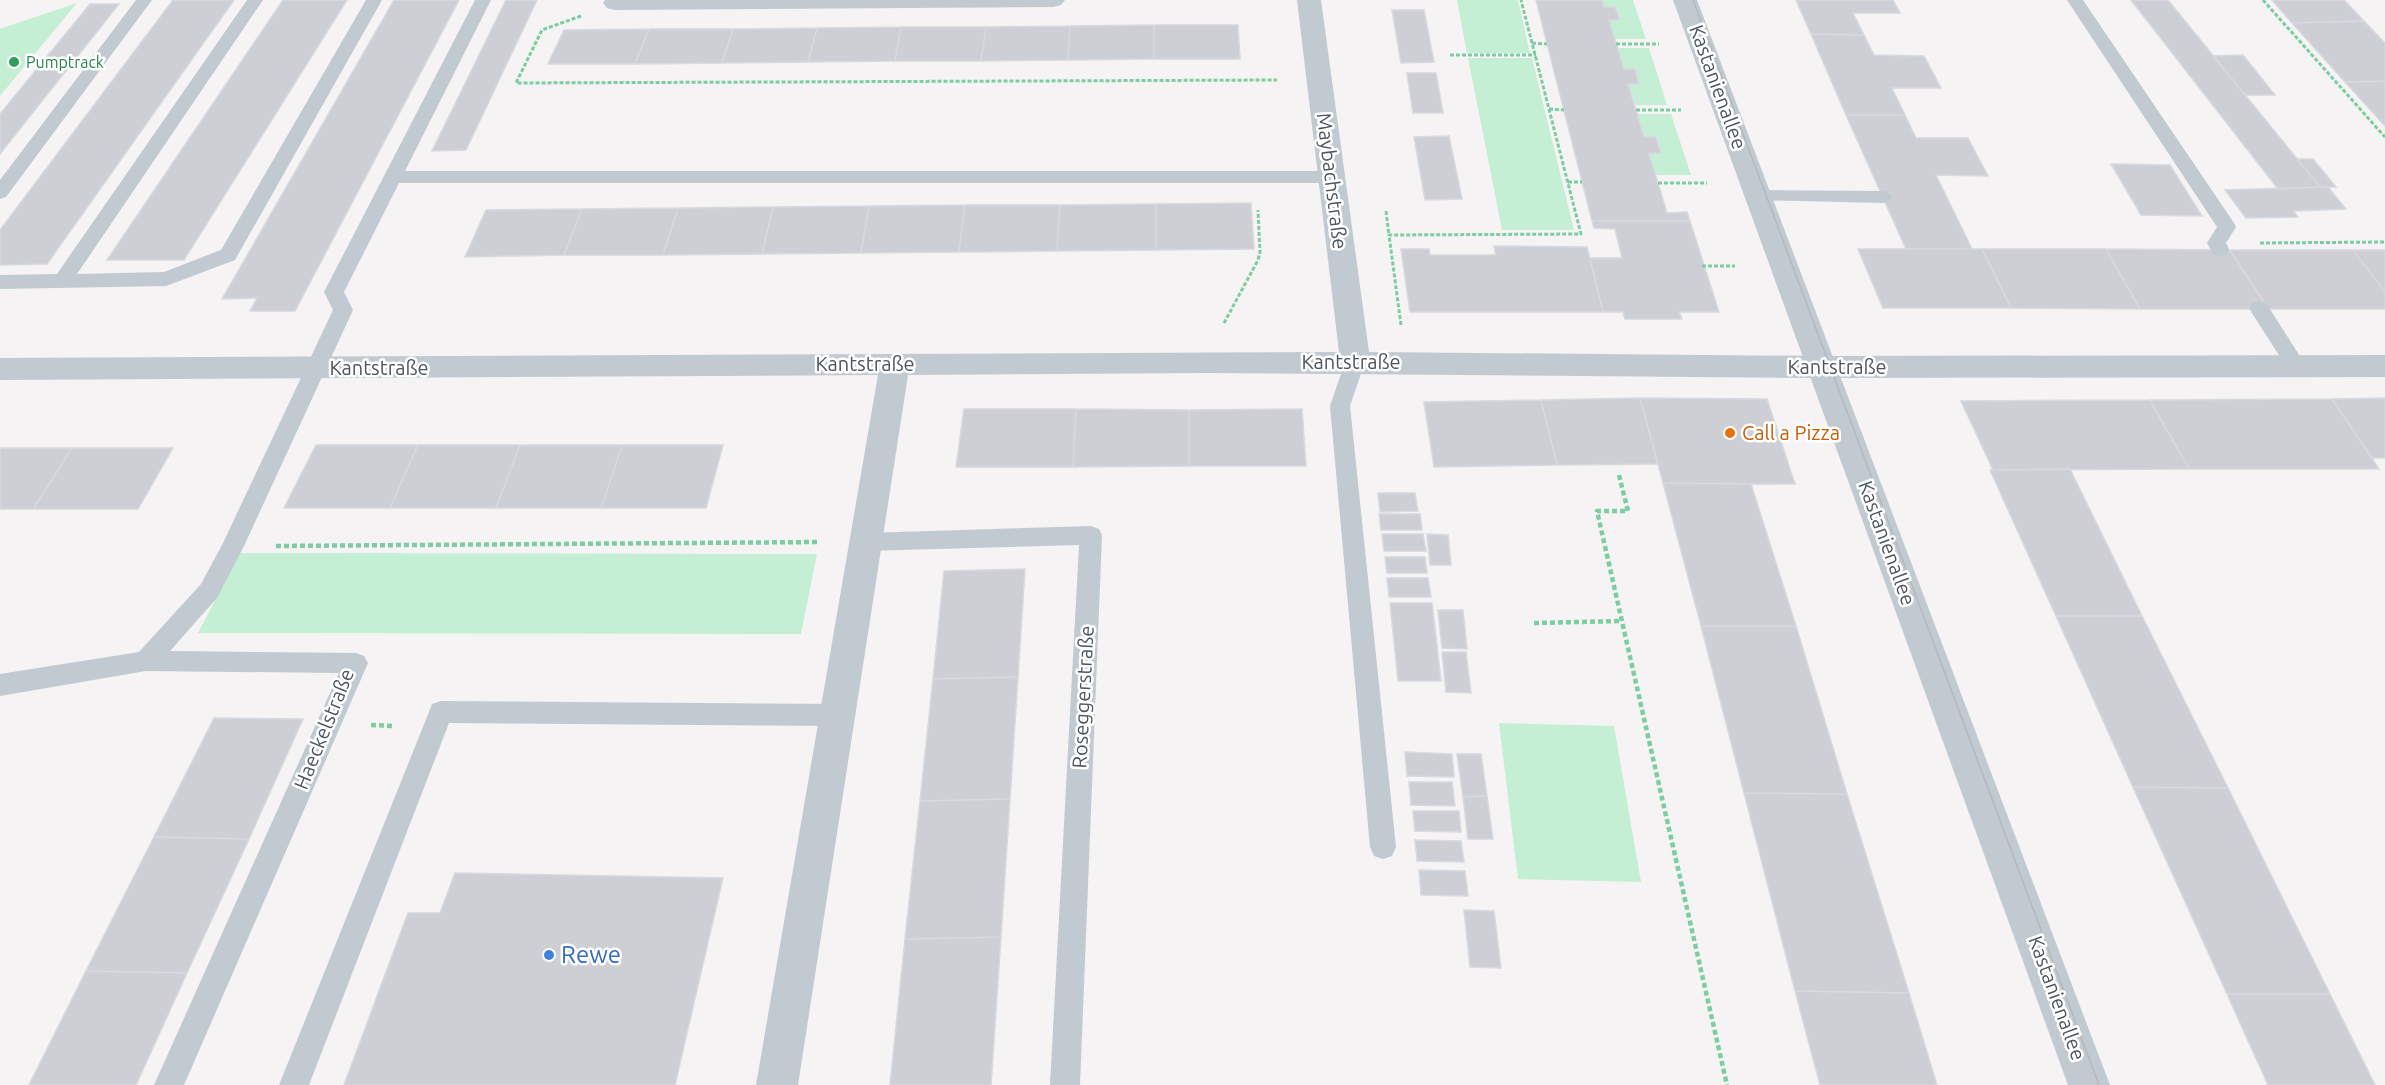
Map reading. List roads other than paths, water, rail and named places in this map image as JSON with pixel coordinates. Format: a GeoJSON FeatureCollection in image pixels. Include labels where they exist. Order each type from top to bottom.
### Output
{"type":"FeatureCollection","features":[{"type":"Feature","properties":{"kind":"street"},"geometry":{"type":"LineString","coordinates":[[615,3],[1053,0]]}},
{"type":"Feature","properties":{"kind":"street","name":"Maybachstraße"},"geometry":{"type":"LineString","coordinates":[[1310,0],[1355,362]]}},
{"type":"Feature","properties":{"kind":"street","name":"Kastanienallee"},"geometry":{"type":"LineString","coordinates":[[1685,0],[2089,1085]]}},
{"type":"Feature","properties":{"kind":"street","name":"Kantstraße"},"geometry":{"type":"LineString","coordinates":[[0,369],[1208,362],[1822,367],[2385,366]]}},
{"type":"Feature","properties":{"kind":"street"},"geometry":{"type":"LineString","coordinates":[[777,1085],[895,364]]}},
{"type":"Feature","properties":{"kind":"lane"},"geometry":{"type":"LineString","coordinates":[[0,193],[144,0]]}},
{"type":"Feature","properties":{"kind":"lane"},"geometry":{"type":"LineString","coordinates":[[62,281],[255,0]]}},
{"type":"Feature","properties":{"kind":"lane"},"geometry":{"type":"LineString","coordinates":[[0,282],[166,279],[228,255],[374,0]]}},
{"type":"Feature","properties":{"kind":"lane","name":"Kantstraße"},"geometry":{"type":"LineString","coordinates":[[146,661],[209,591],[233,546],[343,310],[334,292],[483,0]]}},
{"type":"Feature","properties":{"kind":"lane"},"geometry":{"type":"LineString","coordinates":[[2075,0],[2227,227],[2218,246]]}},
{"type":"Feature","properties":{"kind":"lane"},"geometry":{"type":"LineString","coordinates":[[393,177],[1332,177]]}},
{"type":"Feature","properties":{"kind":"lane"},"geometry":{"type":"LineString","coordinates":[[1758,196],[1883,197]]}},
{"type":"Feature","properties":{"kind":"lane"},"geometry":{"type":"LineString","coordinates":[[2259,309],[2296,366]]}},
{"type":"Feature","properties":{"kind":"lane"},"geometry":{"type":"LineString","coordinates":[[1355,362],[1340,406],[1383,847]]}},
{"type":"Feature","properties":{"kind":"lane","name":"Roseggerstraße"},"geometry":{"type":"LineString","coordinates":[[865,542],[1091,535],[1065,1085]]}},
{"type":"Feature","properties":{"kind":"lane","name":"Haeckelstraße"},"geometry":{"type":"LineString","coordinates":[[0,685],[146,661],[356,663],[169,1085]]}},
{"type":"Feature","properties":{"kind":"lane"},"geometry":{"type":"LineString","coordinates":[[294,1085],[441,712],[837,715]]}},
{"type":"Feature","properties":{"kind":"tram line"},"geometry":{"type":"LineString","coordinates":[[1693,0],[2099,1085]]}},
{"type":"Feature","properties":{"kind":"place","name":"Pumptrack"},"geometry":{"type":"Point","coordinates":[14,62]}},
{"type":"Feature","properties":{"kind":"place","name":"Call a Pizza"},"geometry":{"type":"Point","coordinates":[1730,433]}},
{"type":"Feature","properties":{"kind":"place","name":"Rewe"},"geometry":{"type":"Point","coordinates":[549,955]}}]}
